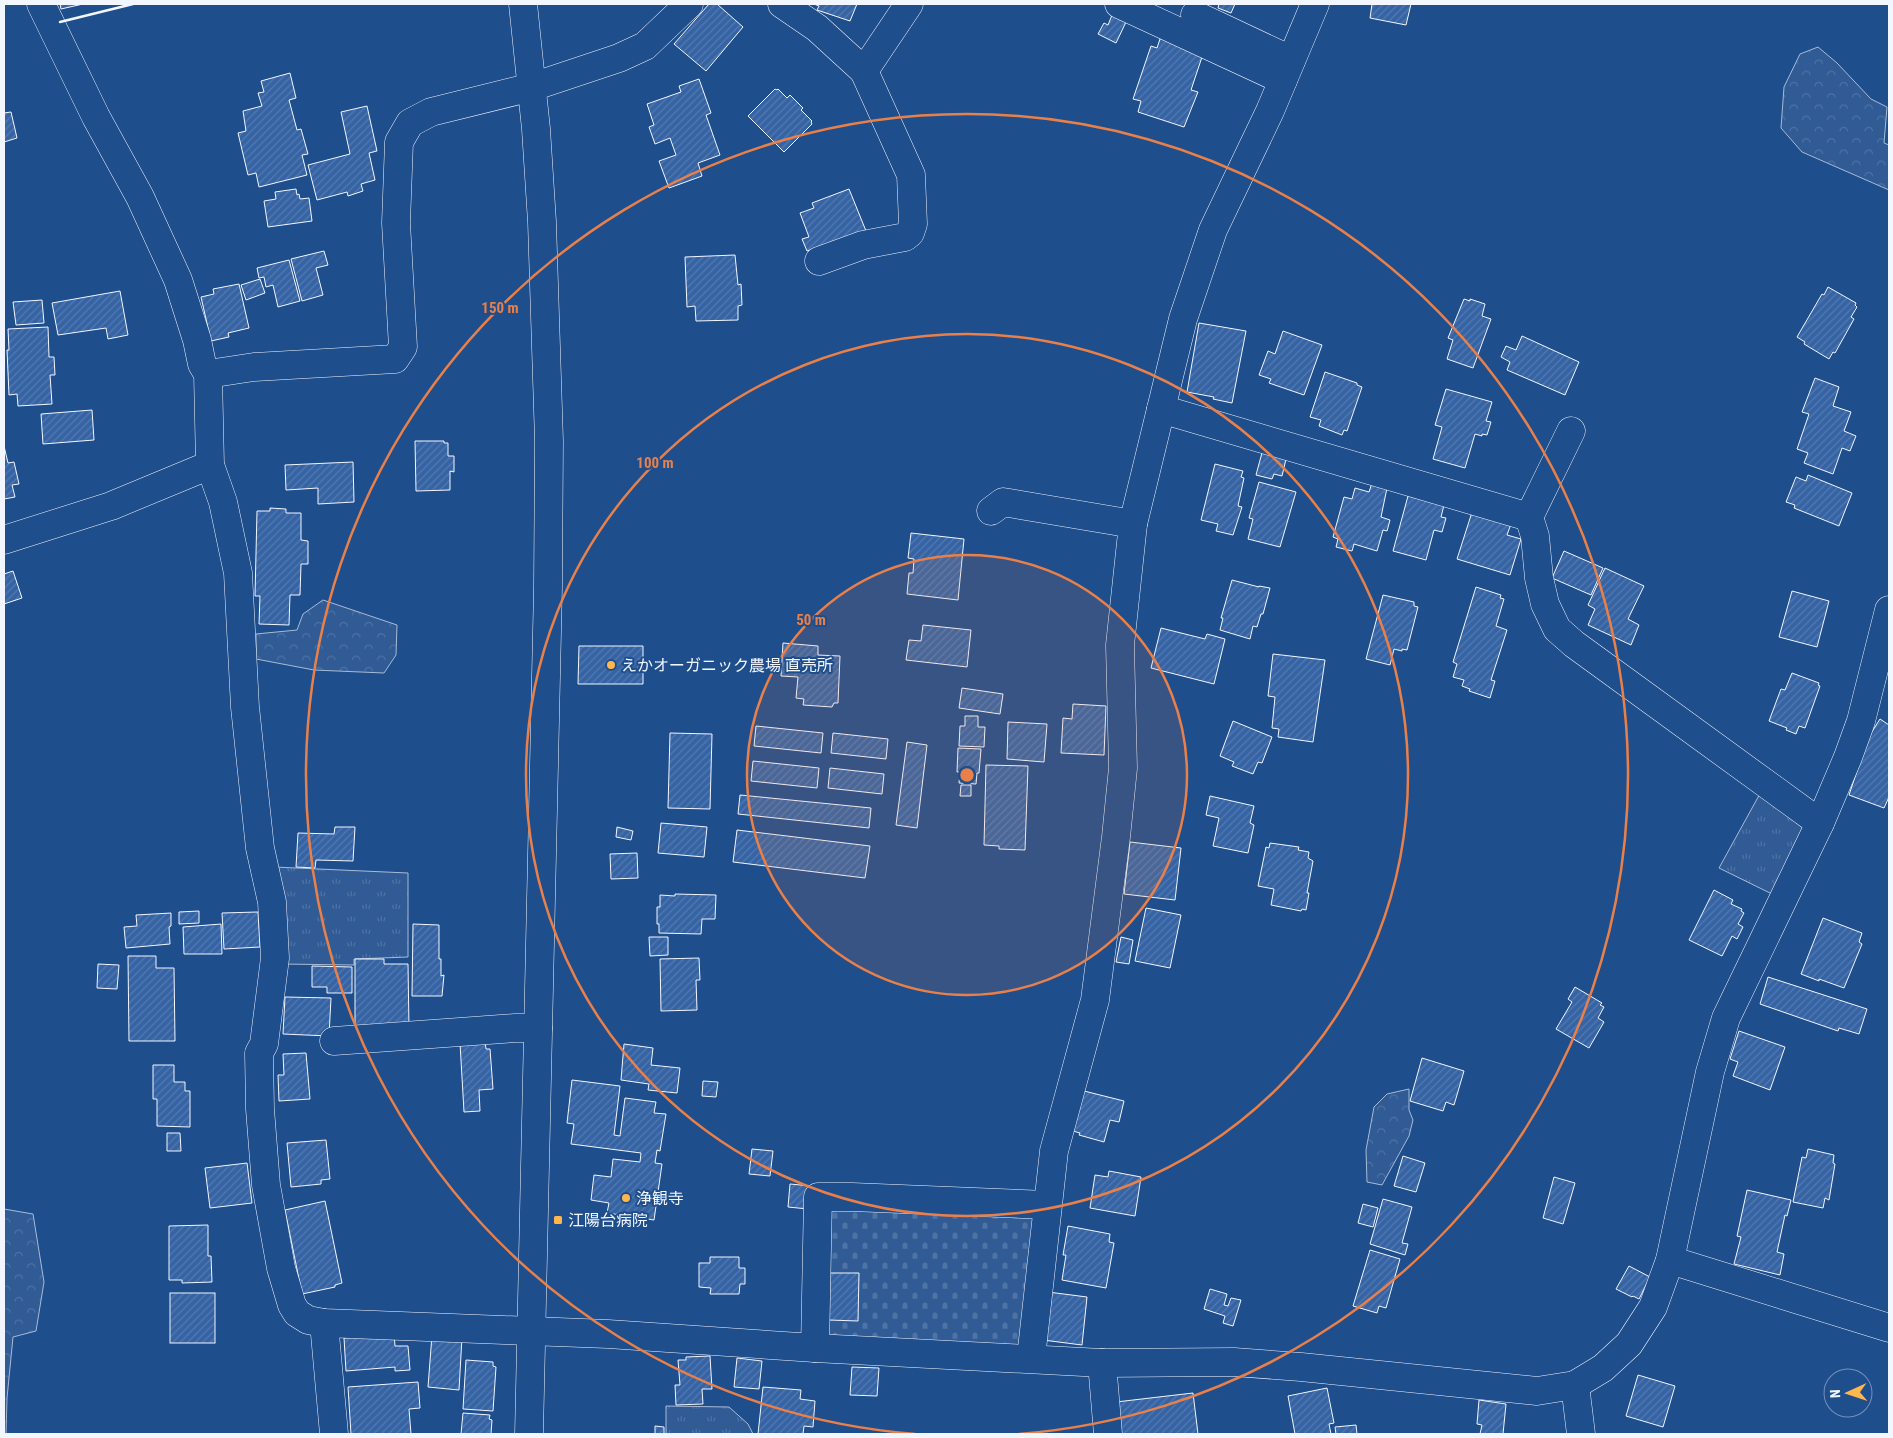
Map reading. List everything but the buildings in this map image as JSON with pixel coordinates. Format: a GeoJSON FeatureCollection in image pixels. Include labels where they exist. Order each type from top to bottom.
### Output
{"type":"FeatureCollection","features":[{"type":"Feature","properties":{"kind":"street"},"geometry":{"type":"LineString","coordinates":[[41,4],[96,117],[140,197],[178,280],[197,340],[202,364],[208,374],[210,465],[223,502],[238,573],[246,707],[260,848],[272,902],[275,958],[264,1044],[259,1053],[260,1109],[266,1185],[281,1268],[292,1305],[297,1313],[308,1320],[324,1323],[532,1331],[1102,1363],[1234,1362],[1537,1391],[1575,1385],[1603,1368],[1629,1344],[1652,1307],[1670,1260],[1710,1072],[1726,1018],[1820,823],[1861,721],[1889,610]]}},
{"type":"Feature","properties":{"kind":"street"},"geometry":{"type":"LineString","coordinates":[[523,4],[532,87],[542,222],[549,441],[529,1434]]}},
{"type":"Feature","properties":{"kind":"street"},"geometry":{"type":"LineString","coordinates":[[208,374],[254,366],[395,359],[403,347],[396,223],[400,142],[410,123],[431,112],[532,87],[619,58],[645,46],[689,4]]}},
{"type":"Feature","properties":{"kind":"street"},"geometry":{"type":"LineString","coordinates":[[782,4],[818,28],[864,71],[911,175],[913,224],[910,233],[905,237],[863,245],[819,261]]}},
{"type":"Feature","properties":{"kind":"street"},"geometry":{"type":"LineString","coordinates":[[864,71],[909,4]]}},
{"type":"Feature","properties":{"kind":"street"},"geometry":{"type":"LineString","coordinates":[[1119,4],[1287,70]]}},
{"type":"Feature","properties":{"kind":"street"},"geometry":{"type":"LineString","coordinates":[[1031,1358],[1054,1150],[1095,1000],[1116,837],[1123,768],[1120,645],[1133,524],[1183,319],[1213,230],[1270,111],[1315,4]]}},
{"type":"Feature","properties":{"kind":"street"},"geometry":{"type":"LineString","coordinates":[[1195,15],[1287,70]]}},
{"type":"Feature","properties":{"kind":"street"},"geometry":{"type":"LineString","coordinates":[[1160,409],[1529,517]]}},
{"type":"Feature","properties":{"kind":"street"},"geometry":{"type":"LineString","coordinates":[[1571,431],[1529,517],[1535,536],[1539,578],[1545,604],[1557,629],[1574,644],[1820,823]]}},
{"type":"Feature","properties":{"kind":"street"},"geometry":{"type":"LineString","coordinates":[[4,540],[111,506],[210,465]]}},
{"type":"Feature","properties":{"kind":"street"},"geometry":{"type":"LineString","coordinates":[[991,512],[1003,502],[1133,524]]}},
{"type":"Feature","properties":{"kind":"street"},"geometry":{"type":"LineString","coordinates":[[334,1041],[538,1028]]}},
{"type":"Feature","properties":{"kind":"street"},"geometry":{"type":"LineString","coordinates":[[815,1348],[818,1197],[1047,1205]]}},
{"type":"Feature","properties":{"kind":"street"},"geometry":{"type":"LineString","coordinates":[[1670,1260],[1889,1328]]}},
{"type":"Feature","properties":{"kind":"street"},"geometry":{"type":"LineString","coordinates":[[324,1323],[334,1434]]}},
{"type":"Feature","properties":{"kind":"street"},"geometry":{"type":"LineString","coordinates":[[1102,1363],[1108,1434]]}},
{"type":"Feature","properties":{"kind":"street"},"geometry":{"type":"LineString","coordinates":[[1575,1385],[1581,1434]]}},
{"type":"Feature","properties":{"kind":"green space"},"geometry":{"type":"Polygon","coordinates":[[[1818,47],[1837,63],[1871,99],[1887,107],[1884,143],[1889,145],[1889,190],[1802,152],[1781,128],[1784,87],[1800,54],[1818,47]]]}},
{"type":"Feature","properties":{"kind":"green space"},"geometry":{"type":"Polygon","coordinates":[[[323,600],[397,625],[396,655],[384,673],[314,670],[256,659],[256,634],[297,630],[303,614],[323,600]]]}},
{"type":"Feature","properties":{"kind":"green space"},"geometry":{"type":"Polygon","coordinates":[[[1762,790],[1803,827],[1772,894],[1719,868],[1762,790]]]}},
{"type":"Feature","properties":{"kind":"green space"},"geometry":{"type":"Polygon","coordinates":[[[274,867],[408,873],[408,957],[354,959],[354,965],[281,964],[274,867]]]}},
{"type":"Feature","properties":{"kind":"green space"},"geometry":{"type":"Polygon","coordinates":[[[1409,1089],[1409,1110],[1413,1120],[1409,1136],[1382,1185],[1367,1182],[1366,1150],[1374,1107],[1387,1094],[1409,1089]]]}},
{"type":"Feature","properties":{"kind":"green space"},"geometry":{"type":"Polygon","coordinates":[[[4,1209],[33,1214],[44,1282],[36,1331],[13,1337],[7,1398],[6,1434],[4,1434],[4,1209]]]}},
{"type":"Feature","properties":{"kind":"green space"},"geometry":{"type":"Polygon","coordinates":[[[825,1209],[1038,1212],[1020,1348],[823,1337],[825,1209]]]}},
{"type":"Feature","properties":{"kind":"green space"},"geometry":{"type":"Polygon","coordinates":[[[666,1406],[729,1407],[748,1424],[753,1434],[666,1434],[666,1406]]]}},
{"type":"Feature","properties":{"kind":"wall"},"geometry":{"type":"LineString","coordinates":[[60,22],[133,4]]}},
{"type":"Feature","properties":{"kind":"place","name":"えかオーガニック農場 直売所"},"geometry":{"type":"Point","coordinates":[611,665]}},
{"type":"Feature","properties":{"kind":"place","name":"浄観寺"},"geometry":{"type":"Point","coordinates":[626,1198]}},
{"type":"Feature","properties":{"kind":"place","name":"江陽台病院"},"geometry":{"type":"Point","coordinates":[558,1220]}}]}
